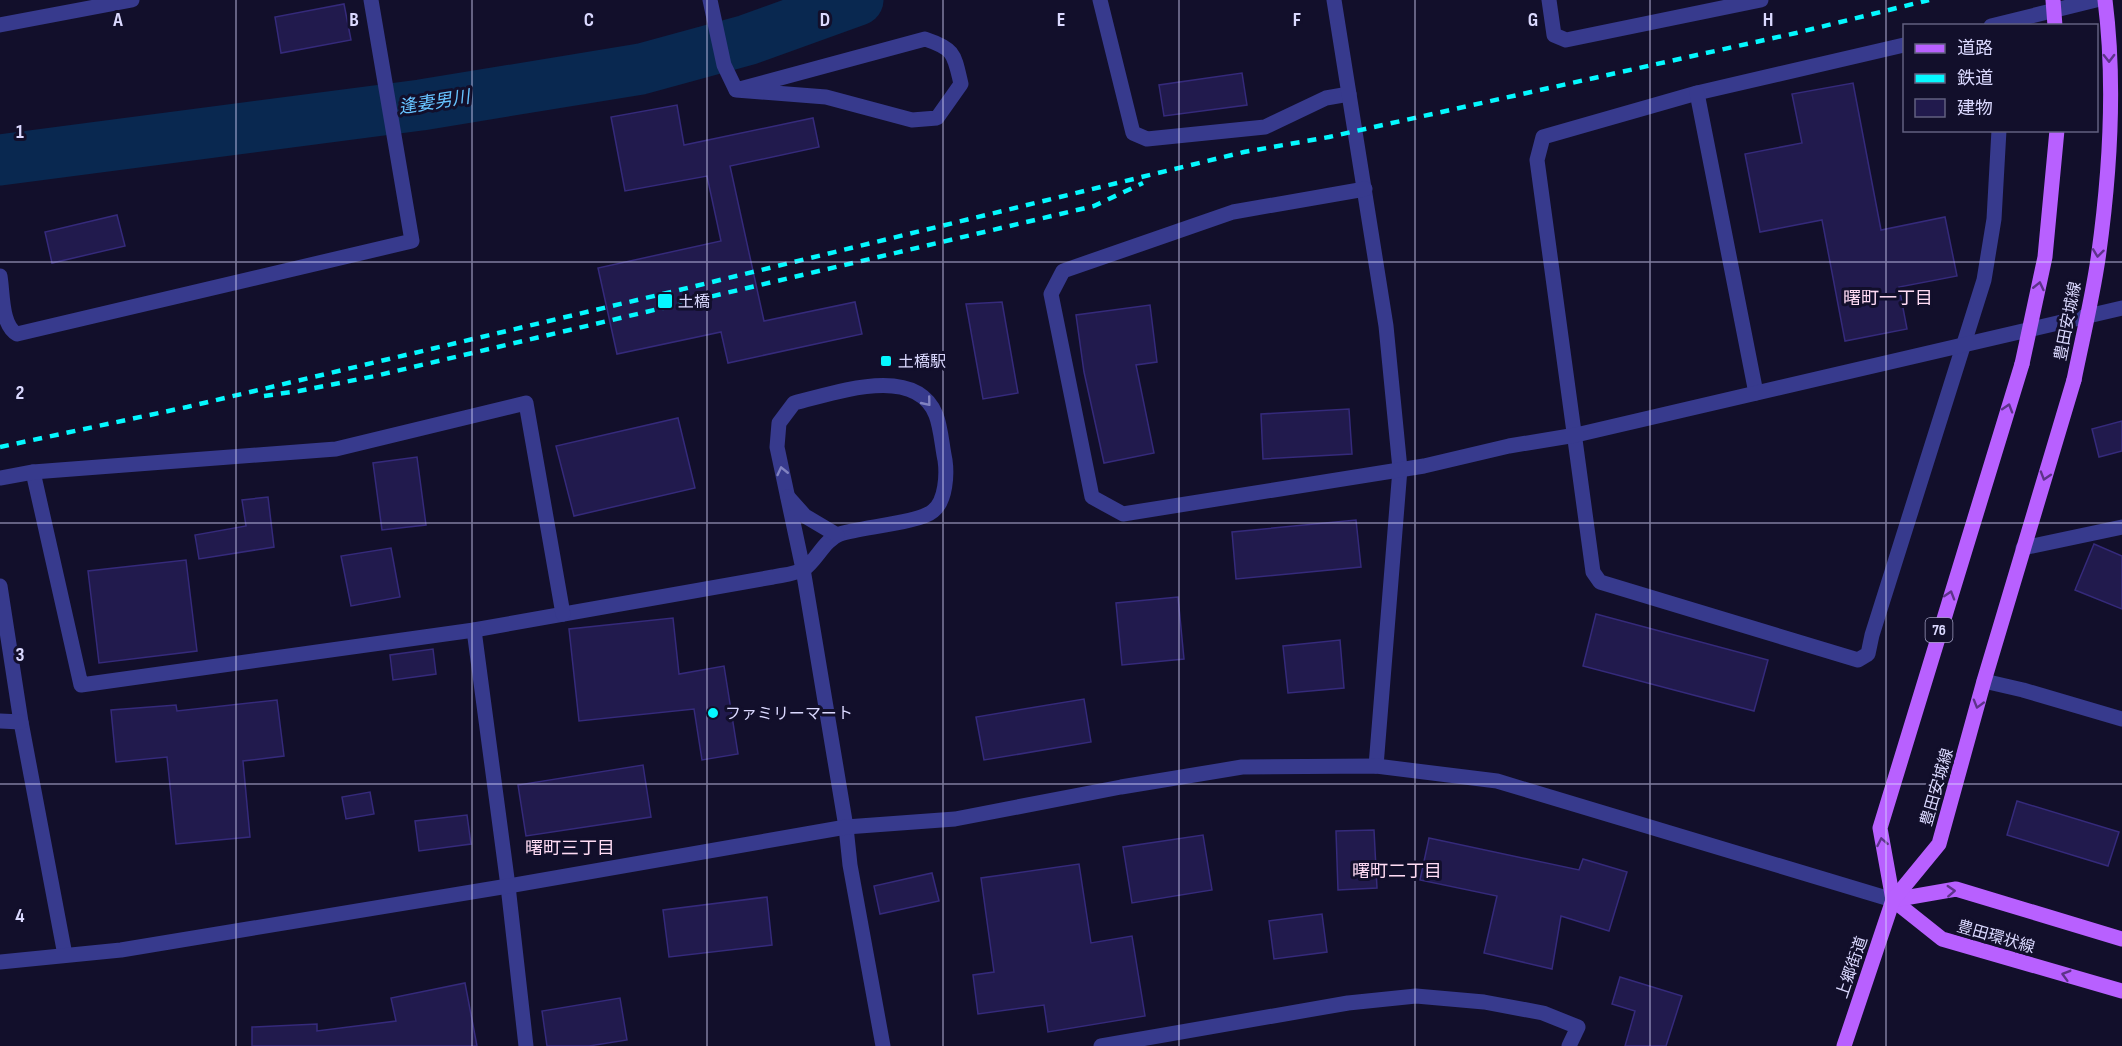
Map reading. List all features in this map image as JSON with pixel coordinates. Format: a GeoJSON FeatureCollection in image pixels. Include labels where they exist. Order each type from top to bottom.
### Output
{"type":"FeatureCollection","features":[{"type":"Feature","properties":{"kind":"main road"},"geometry":{"type":"LineString","coordinates":[[2053,0],[2055,24]]}},
{"type":"Feature","properties":{"kind":"main road","name":"豊田安城線"},"geometry":{"type":"LineString","coordinates":[[1893,900],[1939,844],[1984,681],[2074,380],[2098,260],[2110,140],[2109,31],[2105,0]]}},
{"type":"Feature","properties":{"kind":"main road","name":"豊田安城線"},"geometry":{"type":"LineString","coordinates":[[1893,900],[1880,828],[2022,364],[2045,257],[2057,132]]}},
{"type":"Feature","properties":{"kind":"main road","name":"豊田環状線"},"geometry":{"type":"LineString","coordinates":[[1893,900],[1956,889],[2122,939]]}},
{"type":"Feature","properties":{"kind":"main road","name":"豊田環状線"},"geometry":{"type":"LineString","coordinates":[[1893,900],[1942,939],[2122,991]]}},
{"type":"Feature","properties":{"kind":"main road","name":"上郷街道"},"geometry":{"type":"LineString","coordinates":[[1844,1046],[1893,900]]}},
{"type":"Feature","properties":{"kind":"street"},"geometry":{"type":"LineString","coordinates":[[0,25],[132,0]]}},
{"type":"Feature","properties":{"kind":"street"},"geometry":{"type":"LineString","coordinates":[[0,276],[7,321],[11,330],[17,334],[411,241],[371,0]]}},
{"type":"Feature","properties":{"kind":"street"},"geometry":{"type":"LineString","coordinates":[[711,0],[724,65],[736,90]]}},
{"type":"Feature","properties":{"kind":"street"},"geometry":{"type":"LineString","coordinates":[[1100,0],[1133,133],[1140,137],[1147,139],[1265,127],[1326,98],[1349,93]]}},
{"type":"Feature","properties":{"kind":"street"},"geometry":{"type":"LineString","coordinates":[[1334,0],[1386,326],[1400,469],[1376,766]]}},
{"type":"Feature","properties":{"kind":"street"},"geometry":{"type":"LineString","coordinates":[[1549,0],[1554,35],[1566,40],[1761,0]]}},
{"type":"Feature","properties":{"kind":"street"},"geometry":{"type":"LineString","coordinates":[[2001,24],[2096,0]]}},
{"type":"Feature","properties":{"kind":"street"},"geometry":{"type":"LineString","coordinates":[[925,39],[946,46],[956,61],[961,84],[937,118],[912,120],[826,97],[736,90],[925,39]]}},
{"type":"Feature","properties":{"kind":"street"},"geometry":{"type":"LineString","coordinates":[[1903,45],[1697,93],[1543,137],[1538,160],[1593,572],[1600,582],[1858,660],[1868,654],[1872,635],[1984,280],[1994,219],[1999,132]]}},
{"type":"Feature","properties":{"kind":"street"},"geometry":{"type":"LineString","coordinates":[[1697,93],[1756,393]]}},
{"type":"Feature","properties":{"kind":"street"},"geometry":{"type":"LineString","coordinates":[[1365,189],[1233,212],[1063,271],[1051,294],[1092,497],[1124,514],[1424,466],[1509,446],[1576,435],[2122,308]]}},
{"type":"Feature","properties":{"kind":"street"},"geometry":{"type":"LineString","coordinates":[[33,472],[81,685],[474,630],[773,577],[803,569],[837,535],[917,518],[934,511],[945,492],[946,468],[936,415],[919,393],[902,387],[874,384],[794,403],[779,423],[777,447],[803,569],[846,827],[850,865],[882,1046]]}},
{"type":"Feature","properties":{"kind":"street"},"geometry":{"type":"LineString","coordinates":[[0,478],[33,472],[336,449],[526,403],[563,614]]}},
{"type":"Feature","properties":{"kind":"street"},"geometry":{"type":"LineString","coordinates":[[788,497],[805,516],[837,535]]}},
{"type":"Feature","properties":{"kind":"street"},"geometry":{"type":"LineString","coordinates":[[2023,548],[2122,527]]}},
{"type":"Feature","properties":{"kind":"street"},"geometry":{"type":"LineString","coordinates":[[0,586],[21,722],[64,955]]}},
{"type":"Feature","properties":{"kind":"street"},"geometry":{"type":"LineString","coordinates":[[474,630],[508,886],[526,1046]]}},
{"type":"Feature","properties":{"kind":"street"},"geometry":{"type":"LineString","coordinates":[[1984,681],[2122,719]]}},
{"type":"Feature","properties":{"kind":"street"},"geometry":{"type":"LineString","coordinates":[[0,721],[21,722]]}},
{"type":"Feature","properties":{"kind":"street"},"geometry":{"type":"LineString","coordinates":[[0,962],[144,947],[846,827],[955,819],[1121,787],[1242,767],[1376,766],[1497,781],[1893,900]]}},
{"type":"Feature","properties":{"kind":"street"},"geometry":{"type":"LineString","coordinates":[[1101,1046],[1348,1003],[1416,996],[1484,1002],[1544,1013],[1578,1027],[1569,1046]]}},
{"type":"Feature","properties":{"kind":"building"},"geometry":{"type":"Polygon","coordinates":[[[344,4],[351,40],[281,53],[275,17],[344,4]]]}},
{"type":"Feature","properties":{"kind":"building"},"geometry":{"type":"Polygon","coordinates":[[[1242,73],[1247,105],[1164,116],[1159,85],[1242,73]]]}},
{"type":"Feature","properties":{"kind":"building"},"geometry":{"type":"Polygon","coordinates":[[[1853,83],[1881,230],[1945,217],[1957,276],[1899,287],[1907,329],[1845,341],[1822,220],[1760,232],[1745,154],[1802,143],[1792,94],[1853,83]]]}},
{"type":"Feature","properties":{"kind":"building"},"geometry":{"type":"Polygon","coordinates":[[[677,105],[684,145],[813,118],[819,147],[730,166],[764,321],[855,302],[862,334],[728,363],[721,332],[617,354],[598,268],[721,241],[707,176],[625,191],[611,117],[677,105]]]}},
{"type":"Feature","properties":{"kind":"building"},"geometry":{"type":"Polygon","coordinates":[[[117,215],[125,246],[52,263],[45,232],[117,215]]]}},
{"type":"Feature","properties":{"kind":"building"},"geometry":{"type":"Polygon","coordinates":[[[1002,302],[1018,393],[983,399],[966,304],[1002,302]]]}},
{"type":"Feature","properties":{"kind":"building"},"geometry":{"type":"Polygon","coordinates":[[[1150,305],[1157,362],[1136,365],[1154,453],[1104,463],[1084,372],[1076,315],[1150,305]]]}},
{"type":"Feature","properties":{"kind":"building"},"geometry":{"type":"Polygon","coordinates":[[[1349,409],[1352,454],[1263,459],[1261,414],[1349,409]]]}},
{"type":"Feature","properties":{"kind":"building"},"geometry":{"type":"Polygon","coordinates":[[[678,418],[695,488],[574,516],[556,446],[678,418]]]}},
{"type":"Feature","properties":{"kind":"building"},"geometry":{"type":"Polygon","coordinates":[[[2122,421],[2122,451],[2099,457],[2092,429],[2122,421]]]}},
{"type":"Feature","properties":{"kind":"building"},"geometry":{"type":"Polygon","coordinates":[[[417,457],[426,525],[382,530],[373,463],[417,457]]]}},
{"type":"Feature","properties":{"kind":"building"},"geometry":{"type":"Polygon","coordinates":[[[268,497],[274,547],[199,559],[195,535],[246,526],[242,500],[268,497]]]}},
{"type":"Feature","properties":{"kind":"building"},"geometry":{"type":"Polygon","coordinates":[[[1356,520],[1361,567],[1236,579],[1232,532],[1356,520]]]}},
{"type":"Feature","properties":{"kind":"building"},"geometry":{"type":"Polygon","coordinates":[[[2094,544],[2122,556],[2122,609],[2075,590],[2094,544]]]}},
{"type":"Feature","properties":{"kind":"building"},"geometry":{"type":"Polygon","coordinates":[[[391,548],[400,597],[351,606],[341,556],[391,548]]]}},
{"type":"Feature","properties":{"kind":"building"},"geometry":{"type":"Polygon","coordinates":[[[186,560],[197,651],[99,663],[88,571],[186,560]]]}},
{"type":"Feature","properties":{"kind":"building"},"geometry":{"type":"Polygon","coordinates":[[[1178,597],[1184,659],[1122,665],[1116,603],[1178,597]]]}},
{"type":"Feature","properties":{"kind":"building"},"geometry":{"type":"Polygon","coordinates":[[[1596,614],[1768,660],[1754,711],[1583,666],[1596,614]]]}},
{"type":"Feature","properties":{"kind":"building"},"geometry":{"type":"Polygon","coordinates":[[[673,618],[679,674],[724,666],[738,754],[702,760],[694,709],[579,721],[569,629],[673,618]]]}},
{"type":"Feature","properties":{"kind":"building"},"geometry":{"type":"Polygon","coordinates":[[[1340,640],[1344,688],[1288,693],[1283,646],[1340,640]]]}},
{"type":"Feature","properties":{"kind":"building"},"geometry":{"type":"Polygon","coordinates":[[[433,649],[436,674],[393,680],[390,655],[433,649]]]}},
{"type":"Feature","properties":{"kind":"building"},"geometry":{"type":"Polygon","coordinates":[[[1084,699],[1091,742],[984,760],[976,717],[1084,699]]]}},
{"type":"Feature","properties":{"kind":"building"},"geometry":{"type":"Polygon","coordinates":[[[277,700],[284,756],[243,761],[250,837],[176,844],[167,757],[116,762],[111,710],[176,705],[177,711],[277,700]]]}},
{"type":"Feature","properties":{"kind":"building"},"geometry":{"type":"Polygon","coordinates":[[[643,765],[651,817],[526,836],[518,785],[643,765]]]}},
{"type":"Feature","properties":{"kind":"building"},"geometry":{"type":"Polygon","coordinates":[[[370,792],[374,814],[346,819],[342,797],[370,792]]]}},
{"type":"Feature","properties":{"kind":"building"},"geometry":{"type":"Polygon","coordinates":[[[2017,801],[2119,832],[2108,866],[2007,835],[2017,801]]]}},
{"type":"Feature","properties":{"kind":"building"},"geometry":{"type":"Polygon","coordinates":[[[467,815],[471,844],[419,851],[415,821],[467,815]]]}},
{"type":"Feature","properties":{"kind":"building"},"geometry":{"type":"Polygon","coordinates":[[[1374,830],[1377,888],[1338,890],[1336,831],[1374,830]]]}},
{"type":"Feature","properties":{"kind":"building"},"geometry":{"type":"Polygon","coordinates":[[[1203,835],[1212,890],[1132,903],[1123,847],[1203,835]]]}},
{"type":"Feature","properties":{"kind":"building"},"geometry":{"type":"Polygon","coordinates":[[[1429,838],[1579,870],[1583,859],[1627,872],[1609,931],[1561,916],[1552,969],[1484,953],[1497,896],[1420,880],[1429,838]]]}},
{"type":"Feature","properties":{"kind":"building"},"geometry":{"type":"Polygon","coordinates":[[[1079,864],[1091,943],[1132,936],[1145,1016],[1048,1032],[1044,1005],[978,1014],[973,975],[994,972],[981,878],[1079,864]]]}},
{"type":"Feature","properties":{"kind":"building"},"geometry":{"type":"Polygon","coordinates":[[[932,873],[939,901],[880,914],[874,886],[932,873]]]}},
{"type":"Feature","properties":{"kind":"building"},"geometry":{"type":"Polygon","coordinates":[[[767,897],[772,945],[669,957],[663,910],[767,897]]]}},
{"type":"Feature","properties":{"kind":"building"},"geometry":{"type":"Polygon","coordinates":[[[1322,914],[1327,952],[1274,959],[1269,921],[1322,914]]]}},
{"type":"Feature","properties":{"kind":"building"},"geometry":{"type":"Polygon","coordinates":[[[1620,977],[1682,996],[1666,1046],[1625,1046],[1635,1011],[1612,1004],[1620,977]]]}},
{"type":"Feature","properties":{"kind":"building"},"geometry":{"type":"Polygon","coordinates":[[[465,983],[477,1046],[252,1046],[252,1027],[317,1024],[317,1031],[396,1021],[391,998],[465,983]]]}},
{"type":"Feature","properties":{"kind":"building"},"geometry":{"type":"Polygon","coordinates":[[[620,998],[627,1040],[589,1046],[547,1046],[542,1011],[620,998]]]}},
{"type":"Feature","properties":{"kind":"waterway","name":"逢妻男川"},"geometry":{"type":"LineString","coordinates":[[0,160],[421,105],[641,69],[747,40],[858,0]]}},
{"type":"Feature","properties":{"kind":"railway"},"geometry":{"type":"LineString","coordinates":[[0,447],[187,407],[1244,152],[1329,137],[1796,33],[1929,0]]}},
{"type":"Feature","properties":{"kind":"railway"},"geometry":{"type":"LineString","coordinates":[[264,396],[375,376],[1094,206],[1143,183]]}},
{"type":"Feature","properties":{"kind":"place","name":"土橋"},"geometry":{"type":"Point","coordinates":[665,301]}},
{"type":"Feature","properties":{"kind":"place","name":"土橋駅"},"geometry":{"type":"Point","coordinates":[886,361]}},
{"type":"Feature","properties":{"kind":"place","name":"ファミリーマート"},"geometry":{"type":"Point","coordinates":[713,713]}},
{"type":"Feature","properties":{"kind":"district","name":"曙町一丁目"},"geometry":{"type":"Point","coordinates":[1888,298]}},
{"type":"Feature","properties":{"kind":"district","name":"曙町三丁目"},"geometry":{"type":"Point","coordinates":[570,848]}},
{"type":"Feature","properties":{"kind":"district","name":"曙町二丁目"},"geometry":{"type":"Point","coordinates":[1397,871]}}]}
